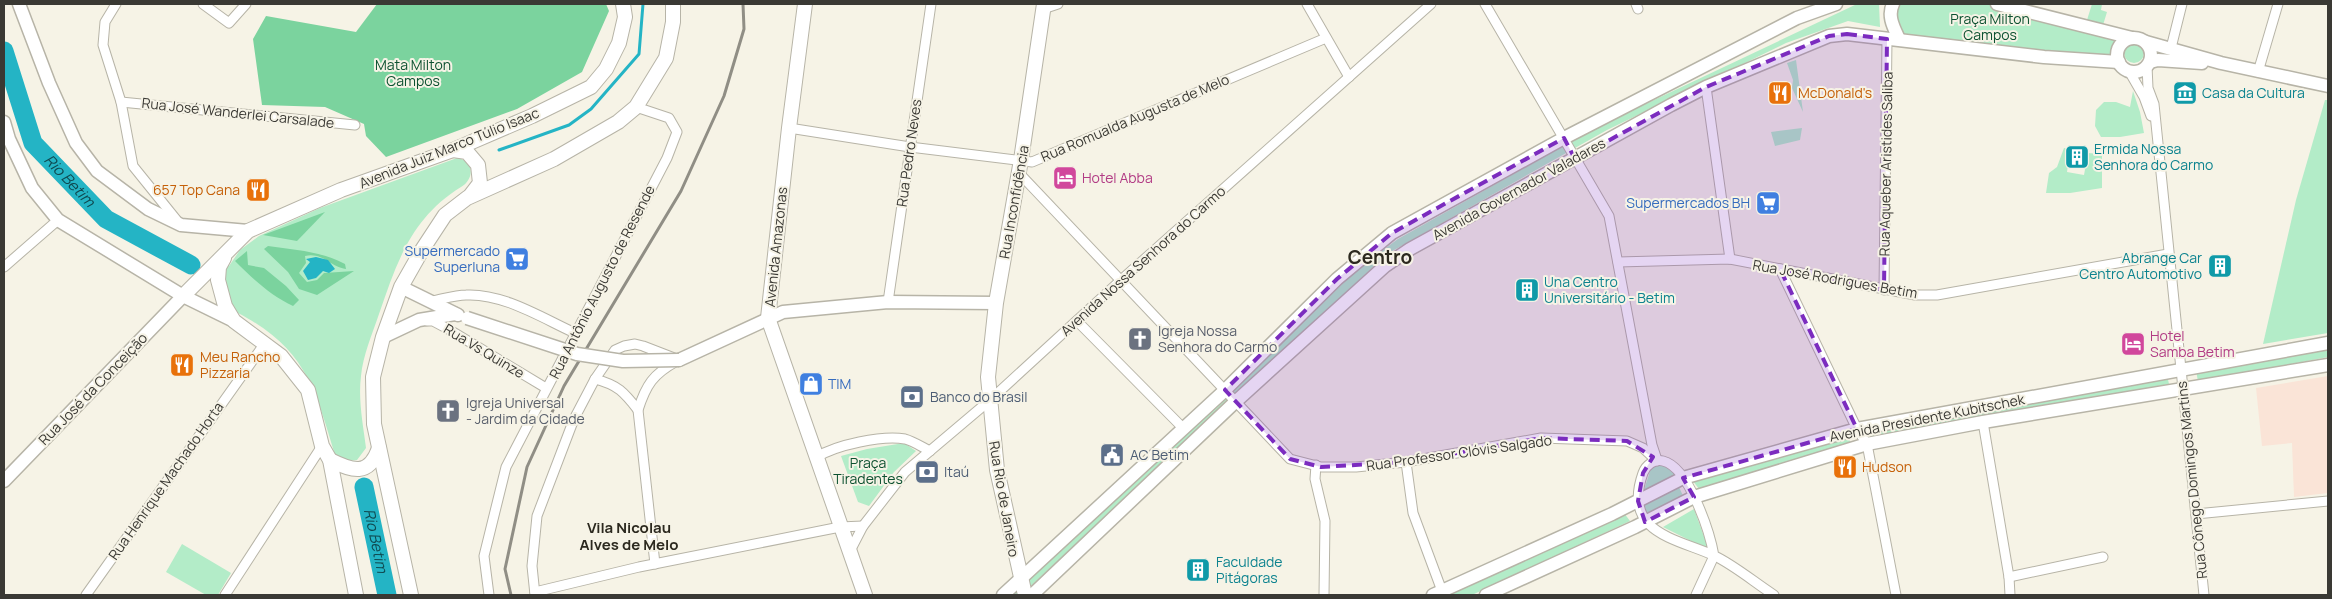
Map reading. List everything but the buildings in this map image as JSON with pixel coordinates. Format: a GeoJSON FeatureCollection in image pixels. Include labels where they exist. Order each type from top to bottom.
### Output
{"type":"FeatureCollection","features":[{"type":"Feature","properties":{"kind":"main road","name":"Avenida Juiz Marco Túlio Isaac"},"geometry":{"type":"LineString","coordinates":[[248,231],[341,190],[453,150],[532,116],[591,87],[606,68],[619,42],[625,17],[623,4]]}},
{"type":"Feature","properties":{"kind":"main road"},"geometry":{"type":"LineString","coordinates":[[467,198],[554,159],[618,122],[636,107],[666,58],[673,22],[673,4]]}},
{"type":"Feature","properties":{"kind":"main road","name":"Avenida Amazonas"},"geometry":{"type":"LineString","coordinates":[[805,4],[768,318],[849,553],[866,595]]}},
{"type":"Feature","properties":{"kind":"main road","name":"Rua Inconfidência"},"geometry":{"type":"LineString","coordinates":[[988,401],[988,377],[996,303],[1020,166],[1043,6]]}},
{"type":"Feature","properties":{"kind":"main road"},"geometry":{"type":"LineString","coordinates":[[411,595],[374,424],[373,377],[383,337],[401,287],[445,215],[467,198],[480,183],[478,165],[467,152],[453,150]]}},
{"type":"Feature","properties":{"kind":"main road"},"geometry":{"type":"LineString","coordinates":[[183,296],[248,231]]}},
{"type":"Feature","properties":{"kind":"main road"},"geometry":{"type":"LineString","coordinates":[[228,252],[219,267],[218,285],[225,306],[234,321],[281,356],[308,390],[322,446],[330,460],[356,595]]}},
{"type":"Feature","properties":{"kind":"main road","name":"Rua Rio de Janeiro"},"geometry":{"type":"LineString","coordinates":[[988,401],[997,470],[1025,595]]}},
{"type":"Feature","properties":{"kind":"main road"},"geometry":{"type":"LineString","coordinates":[[330,460],[353,470],[360,470],[370,464],[379,448]]}},
{"type":"Feature","properties":{"kind":"street"},"geometry":{"type":"LineString","coordinates":[[19,4],[49,83],[76,143],[97,172],[148,209],[180,225],[248,231]]}},
{"type":"Feature","properties":{"kind":"street"},"geometry":{"type":"LineString","coordinates":[[116,4],[105,22],[103,45],[121,102],[133,166],[180,225]]}},
{"type":"Feature","properties":{"kind":"street"},"geometry":{"type":"LineString","coordinates":[[203,4],[229,23],[246,4]]}},
{"type":"Feature","properties":{"kind":"street","name":"Rua Pedro Neves"},"geometry":{"type":"LineString","coordinates":[[888,302],[931,4]]}},
{"type":"Feature","properties":{"kind":"street"},"geometry":{"type":"LineString","coordinates":[[1043,6],[1058,4]]}},
{"type":"Feature","properties":{"kind":"street"},"geometry":{"type":"LineString","coordinates":[[1307,4],[1349,77]]}},
{"type":"Feature","properties":{"kind":"street","name":"Avenida Nossa Senhora do Carmo"},"geometry":{"type":"LineString","coordinates":[[849,553],[863,526],[905,472],[988,401],[1431,4]]}},
{"type":"Feature","properties":{"kind":"street"},"geometry":{"type":"LineString","coordinates":[[1485,4],[1609,216],[1652,445],[1657,461],[1649,464],[1643,473],[1638,501],[1645,522],[1668,539],[1714,556],[1774,595]]}},
{"type":"Feature","properties":{"kind":"street","name":"Avenida Governador Valadares"},"geometry":{"type":"LineString","coordinates":[[1003,595],[1225,390],[1337,279],[1392,233],[1564,138],[1797,18],[1836,4]]}},
{"type":"Feature","properties":{"kind":"street"},"geometry":{"type":"LineString","coordinates":[[1883,4],[1893,39]]}},
{"type":"Feature","properties":{"kind":"street"},"geometry":{"type":"LineString","coordinates":[[1893,4],[1890,9],[1893,39]]}},
{"type":"Feature","properties":{"kind":"street"},"geometry":{"type":"LineString","coordinates":[[1997,4],[2171,48],[2222,64],[2328,86]]}},
{"type":"Feature","properties":{"kind":"street"},"geometry":{"type":"LineString","coordinates":[[2171,48],[2182,4]]}},
{"type":"Feature","properties":{"kind":"street"},"geometry":{"type":"LineString","coordinates":[[2258,72],[2278,4]]}},
{"type":"Feature","properties":{"kind":"street","name":"Avenida Governador Valadares"},"geometry":{"type":"LineString","coordinates":[[1032,595],[1236,402],[1385,266],[1410,249],[1671,104],[1829,36],[1847,34],[2044,57],[2119,62]]}},
{"type":"Feature","properties":{"kind":"street","name":"Rua Romualda Augusta de Melo"},"geometry":{"type":"LineString","coordinates":[[789,128],[1020,166],[1326,38]]}},
{"type":"Feature","properties":{"kind":"street"},"geometry":{"type":"LineString","coordinates":[[2132,38],[2120,45],[2117,53],[2119,62],[2129,71],[2144,97],[2154,126]]}},
{"type":"Feature","properties":{"kind":"street","name":"Rua Aqueber Aristides Saliba"},"geometry":{"type":"LineString","coordinates":[[1884,290],[1893,39]]}},
{"type":"Feature","properties":{"kind":"street"},"geometry":{"type":"LineString","coordinates":[[2146,42],[2151,50],[2149,64]]}},
{"type":"Feature","properties":{"kind":"street"},"geometry":{"type":"LineString","coordinates":[[2129,71],[2139,72],[2158,60],[2222,64]]}},
{"type":"Feature","properties":{"kind":"street","name":"Rua Cônego Domingos Martins"},"geometry":{"type":"LineString","coordinates":[[2149,64],[2148,88],[2154,104],[2154,126],[2204,595]]}},
{"type":"Feature","properties":{"kind":"street"},"geometry":{"type":"LineString","coordinates":[[1706,88],[1730,259]]}},
{"type":"Feature","properties":{"kind":"street","name":"Rua José Wanderlei Carsalade"},"geometry":{"type":"LineString","coordinates":[[121,102],[355,125]]}},
{"type":"Feature","properties":{"kind":"street","name":"Rua Antônio Augusto de Resende"},"geometry":{"type":"LineString","coordinates":[[489,595],[484,556],[506,467],[666,158],[677,132],[670,118],[636,107]]}},
{"type":"Feature","properties":{"kind":"street"},"geometry":{"type":"LineString","coordinates":[[4,122],[9,139],[32,188],[58,220],[94,244],[183,296],[234,321]]}},
{"type":"Feature","properties":{"kind":"street","name":"Rua Professor Clóvis Salgado"},"geometry":{"type":"LineString","coordinates":[[1020,166],[1121,280],[1290,459],[1303,464],[1327,468],[1356,467],[1406,462],[1541,438],[1627,441],[1643,448],[1657,461],[1671,465],[1684,478]]}},
{"type":"Feature","properties":{"kind":"street"},"geometry":{"type":"LineString","coordinates":[[4,267],[58,220]]}},
{"type":"Feature","properties":{"kind":"street","name":"Rua José Rodrigues Betim"},"geometry":{"type":"LineString","coordinates":[[1618,262],[1730,259],[1915,295],[1937,294],[2168,254]]}},
{"type":"Feature","properties":{"kind":"street"},"geometry":{"type":"LineString","coordinates":[[1780,269],[1857,429],[1867,444],[1896,595]]}},
{"type":"Feature","properties":{"kind":"street"},"geometry":{"type":"LineString","coordinates":[[401,287],[432,300],[455,314],[577,354],[623,361],[679,360]]}},
{"type":"Feature","properties":{"kind":"street"},"geometry":{"type":"LineString","coordinates":[[432,300],[466,295],[486,297],[511,304],[575,333]]}},
{"type":"Feature","properties":{"kind":"street","name":"Rua José da Conceição"},"geometry":{"type":"LineString","coordinates":[[4,481],[183,296]]}},
{"type":"Feature","properties":{"kind":"street"},"geometry":{"type":"LineString","coordinates":[[655,564],[638,410],[646,388],[662,369],[783,312],[888,302],[996,303]]}},
{"type":"Feature","properties":{"kind":"street"},"geometry":{"type":"LineString","coordinates":[[383,337],[419,320],[455,314]]}},
{"type":"Feature","properties":{"kind":"street","name":"Rua Vs Quinze"},"geometry":{"type":"LineString","coordinates":[[419,320],[440,325],[546,388]]}},
{"type":"Feature","properties":{"kind":"street"},"geometry":{"type":"LineString","coordinates":[[1076,322],[1183,428]]}},
{"type":"Feature","properties":{"kind":"street","name":"Rua Henrique Machado Horta"},"geometry":{"type":"LineString","coordinates":[[86,595],[265,343]]}},
{"type":"Feature","properties":{"kind":"street","name":"Avenida Presidente Kubitschek"},"geometry":{"type":"LineString","coordinates":[[1438,593],[1684,478],[1857,429],[2328,343]]}},
{"type":"Feature","properties":{"kind":"street"},"geometry":{"type":"LineString","coordinates":[[679,360],[643,346],[635,344],[624,346],[615,350],[595,379],[574,419],[537,516],[532,566],[535,594],[655,564],[840,527],[863,526]]}},
{"type":"Feature","properties":{"kind":"street","name":"Avenida Presidente Kubitschek"},"geometry":{"type":"LineString","coordinates":[[1486,595],[1645,522],[1694,497],[1867,444],[1983,422],[2328,365]]}},
{"type":"Feature","properties":{"kind":"street"},"geometry":{"type":"LineString","coordinates":[[595,379],[612,384],[625,393],[638,410]]}},
{"type":"Feature","properties":{"kind":"street"},"geometry":{"type":"LineString","coordinates":[[1983,422],[2009,577],[2010,595]]}},
{"type":"Feature","properties":{"kind":"street"},"geometry":{"type":"LineString","coordinates":[[817,457],[828,451],[850,444],[898,438],[907,440],[930,451]]}},
{"type":"Feature","properties":{"kind":"street"},"geometry":{"type":"LineString","coordinates":[[225,595],[322,446]]}},
{"type":"Feature","properties":{"kind":"street"},"geometry":{"type":"LineString","coordinates":[[1406,462],[1413,513],[1438,593]]}},
{"type":"Feature","properties":{"kind":"street"},"geometry":{"type":"LineString","coordinates":[[1316,466],[1315,478],[1325,521],[1324,595]]}},
{"type":"Feature","properties":{"kind":"street"},"geometry":{"type":"LineString","coordinates":[[1684,478],[1709,534],[1714,556],[1696,595]]}},
{"type":"Feature","properties":{"kind":"street"},"geometry":{"type":"LineString","coordinates":[[2196,514],[2328,501]]}},
{"type":"Feature","properties":{"kind":"street"},"geometry":{"type":"LineString","coordinates":[[2009,577],[2103,557]]}},
{"type":"Feature","properties":{"kind":"highlighted area"},"geometry":{"type":"Polygon","coordinates":[[[1847,34],[1887,39],[1884,290],[1780,269],[1857,429],[1683,478],[1694,497],[1645,522],[1638,501],[1643,473],[1653,457],[1627,441],[1541,438],[1406,462],[1321,467],[1290,459],[1225,390],[1337,279],[1392,233],[1564,138],[1575,159],[1706,87],[1829,36],[1847,34]]]}},
{"type":"Feature","properties":{"kind":"shaded area"},"geometry":{"type":"Polygon","coordinates":[[[2328,376],[2328,493],[2294,497],[2292,443],[2262,446],[2256,388],[2328,376]]]}},
{"type":"Feature","properties":{"kind":"green space","name":"Mata Milton Campos"},"geometry":{"type":"Polygon","coordinates":[[[377,4],[606,4],[609,11],[582,72],[517,109],[386,157],[366,136],[364,124],[325,107],[262,105],[253,39],[266,16],[356,32],[377,4]]]}},
{"type":"Feature","properties":{"kind":"green space"},"geometry":{"type":"Polygon","coordinates":[[[1857,4],[1879,4],[1880,27],[1848,21],[1786,43],[1607,130],[1387,254],[1021,595],[1011,595],[1210,411],[1360,267],[1398,239],[1599,126],[1857,4]]]}},
{"type":"Feature","properties":{"kind":"green space","name":"Praça Milton Campos"},"geometry":{"type":"Polygon","coordinates":[[[1894,4],[1991,4],[2122,38],[2114,47],[2113,59],[1900,38],[1894,4]]]}},
{"type":"Feature","properties":{"kind":"green space"},"geometry":{"type":"Polygon","coordinates":[[[2092,4],[2102,4],[2101,10],[2107,12],[2103,25],[2087,20],[2092,4]]]}},
{"type":"Feature","properties":{"kind":"green space"},"geometry":{"type":"Polygon","coordinates":[[[2134,43],[2141,46],[2144,53],[2141,60],[2134,63],[2127,60],[2124,53],[2127,46],[2134,43]]]}},
{"type":"Feature","properties":{"kind":"green space"},"geometry":{"type":"Polygon","coordinates":[[[1796,60],[1803,112],[1792,88],[1793,80],[1787,63],[1796,60]]]}},
{"type":"Feature","properties":{"kind":"green space"},"geometry":{"type":"Polygon","coordinates":[[[2133,91],[2144,133],[2120,137],[2101,137],[2095,126],[2096,110],[2104,102],[2116,102],[2130,107],[2133,91]]]}},
{"type":"Feature","properties":{"kind":"green space"},"geometry":{"type":"Polygon","coordinates":[[[2325,100],[2328,100],[2328,333],[2263,344],[2296,200],[2325,100]]]}},
{"type":"Feature","properties":{"kind":"green space"},"geometry":{"type":"Polygon","coordinates":[[[1802,128],[1800,140],[1775,146],[1771,132],[1802,128]]]}},
{"type":"Feature","properties":{"kind":"green space"},"geometry":{"type":"Polygon","coordinates":[[[2064,148],[2070,149],[2067,172],[2084,175],[2088,153],[2102,154],[2102,188],[2070,193],[2046,193],[2049,173],[2057,167],[2064,148]]]}},
{"type":"Feature","properties":{"kind":"green space"},"geometry":{"type":"Polygon","coordinates":[[[457,158],[467,162],[471,170],[469,179],[466,184],[444,199],[418,227],[392,277],[362,368],[360,403],[366,448],[357,460],[348,461],[335,455],[313,390],[293,356],[261,326],[238,313],[230,301],[225,285],[227,265],[229,266],[240,250],[259,236],[320,208],[457,158]]]}},
{"type":"Feature","properties":{"kind":"green space"},"geometry":{"type":"Polygon","coordinates":[[[325,212],[297,241],[263,235],[325,212]]]}},
{"type":"Feature","properties":{"kind":"green space"},"geometry":{"type":"Polygon","coordinates":[[[268,246],[326,256],[345,264],[346,269],[335,266],[317,256],[305,256],[306,263],[299,273],[307,282],[317,280],[324,273],[354,271],[317,295],[299,289],[288,272],[264,249],[268,246]]]}},
{"type":"Feature","properties":{"kind":"green space"},"geometry":{"type":"Polygon","coordinates":[[[247,251],[248,265],[264,268],[286,286],[299,300],[293,306],[262,286],[235,261],[247,251]]]}},
{"type":"Feature","properties":{"kind":"green space"},"geometry":{"type":"Polygon","coordinates":[[[2328,344],[2328,357],[2198,382],[2195,363],[2328,344]]]}},
{"type":"Feature","properties":{"kind":"green space"},"geometry":{"type":"Polygon","coordinates":[[[2166,371],[2169,384],[1869,439],[1867,430],[2166,371]]]}},
{"type":"Feature","properties":{"kind":"green space"},"geometry":{"type":"Polygon","coordinates":[[[1847,436],[1851,443],[1699,489],[1693,481],[1847,436]]]}},
{"type":"Feature","properties":{"kind":"green space","name":"Praça Tiradentes"},"geometry":{"type":"Polygon","coordinates":[[[904,443],[916,451],[894,472],[869,506],[858,502],[841,456],[867,449],[904,443]]]}},
{"type":"Feature","properties":{"kind":"green space"},"geometry":{"type":"Polygon","coordinates":[[[1660,464],[1670,468],[1677,477],[1643,493],[1651,468],[1660,464]]]}},
{"type":"Feature","properties":{"kind":"green space"},"geometry":{"type":"Polygon","coordinates":[[[1679,487],[1684,498],[1649,516],[1643,505],[1679,487]]]}},
{"type":"Feature","properties":{"kind":"green space"},"geometry":{"type":"Polygon","coordinates":[[[1694,509],[1709,550],[1663,527],[1694,509]]]}},
{"type":"Feature","properties":{"kind":"green space"},"geometry":{"type":"Polygon","coordinates":[[[1624,513],[1630,521],[1472,595],[1445,595],[1624,513]]]}},
{"type":"Feature","properties":{"kind":"green space"},"geometry":{"type":"Polygon","coordinates":[[[182,544],[231,573],[218,595],[206,595],[166,572],[182,544]]]}},
{"type":"Feature","properties":{"kind":"water"},"geometry":{"type":"Polygon","coordinates":[[[316,257],[328,260],[335,269],[329,273],[323,271],[316,278],[308,280],[303,271],[310,262],[306,259],[316,257]]]}},
{"type":"Feature","properties":{"kind":"waterway"},"geometry":{"type":"LineString","coordinates":[[499,150],[569,125],[591,109],[639,54],[643,4]]}},
{"type":"Feature","properties":{"kind":"waterway","name":"Rio Betim"},"geometry":{"type":"LineString","coordinates":[[4,51],[33,143],[106,219],[191,265]]}},
{"type":"Feature","properties":{"kind":"waterway","name":"Rio Betim"},"geometry":{"type":"LineString","coordinates":[[364,487],[387,595]]}},
{"type":"Feature","properties":{"kind":"railway"},"geometry":{"type":"LineString","coordinates":[[511,595],[505,569],[527,467],[564,386],[681,191],[724,96],[744,29],[743,4]]}},
{"type":"Feature","properties":{"kind":"place","name":"McDonald's"},"geometry":{"type":"Point","coordinates":[1780,93]}},
{"type":"Feature","properties":{"kind":"place","name":"Casa da Cultura"},"geometry":{"type":"Point","coordinates":[2185,93]}},
{"type":"Feature","properties":{"kind":"place","name":"Ermida Nossa Senhora do Carmo"},"geometry":{"type":"Point","coordinates":[2077,157]}},
{"type":"Feature","properties":{"kind":"place","name":"Hotel Abba"},"geometry":{"type":"Point","coordinates":[1065,178]}},
{"type":"Feature","properties":{"kind":"place","name":"657 Top Cana"},"geometry":{"type":"Point","coordinates":[258,190]}},
{"type":"Feature","properties":{"kind":"place","name":"Supermercados BH"},"geometry":{"type":"Point","coordinates":[1768,203]}},
{"type":"Feature","properties":{"kind":"place","name":"Supermercado Superluna"},"geometry":{"type":"Point","coordinates":[517,259]}},
{"type":"Feature","properties":{"kind":"place","name":"Abrange Car Centro Automotivo"},"geometry":{"type":"Point","coordinates":[2220,266]}},
{"type":"Feature","properties":{"kind":"place","name":"Una Centro Universitário - Betim"},"geometry":{"type":"Point","coordinates":[1527,290]}},
{"type":"Feature","properties":{"kind":"place","name":"Igreja Nossa Senhora do Carmo"},"geometry":{"type":"Point","coordinates":[1140,339]}},
{"type":"Feature","properties":{"kind":"place","name":"Hotel Samba Betim"},"geometry":{"type":"Point","coordinates":[2133,344]}},
{"type":"Feature","properties":{"kind":"place","name":"Meu Rancho Pizzaria"},"geometry":{"type":"Point","coordinates":[182,365]}},
{"type":"Feature","properties":{"kind":"place","name":"TIM"},"geometry":{"type":"Point","coordinates":[811,384]}},
{"type":"Feature","properties":{"kind":"place","name":"Banco do Brasil"},"geometry":{"type":"Point","coordinates":[912,397]}},
{"type":"Feature","properties":{"kind":"place","name":"Igreja Universal - Jardim da Cidade"},"geometry":{"type":"Point","coordinates":[448,411]}},
{"type":"Feature","properties":{"kind":"place","name":"AC Betim"},"geometry":{"type":"Point","coordinates":[1112,455]}},
{"type":"Feature","properties":{"kind":"place","name":"Hudson"},"geometry":{"type":"Point","coordinates":[1845,467]}},
{"type":"Feature","properties":{"kind":"place","name":"Itaú"},"geometry":{"type":"Point","coordinates":[927,472]}},
{"type":"Feature","properties":{"kind":"place","name":"Faculdade Pitágoras"},"geometry":{"type":"Point","coordinates":[1198,570]}},
{"type":"Feature","properties":{"kind":"district","name":"Centro"},"geometry":{"type":"Point","coordinates":[1380,257]}},
{"type":"Feature","properties":{"kind":"district","name":"Vila Nicolau Alves de Melo"},"geometry":{"type":"Point","coordinates":[629,536]}}]}
